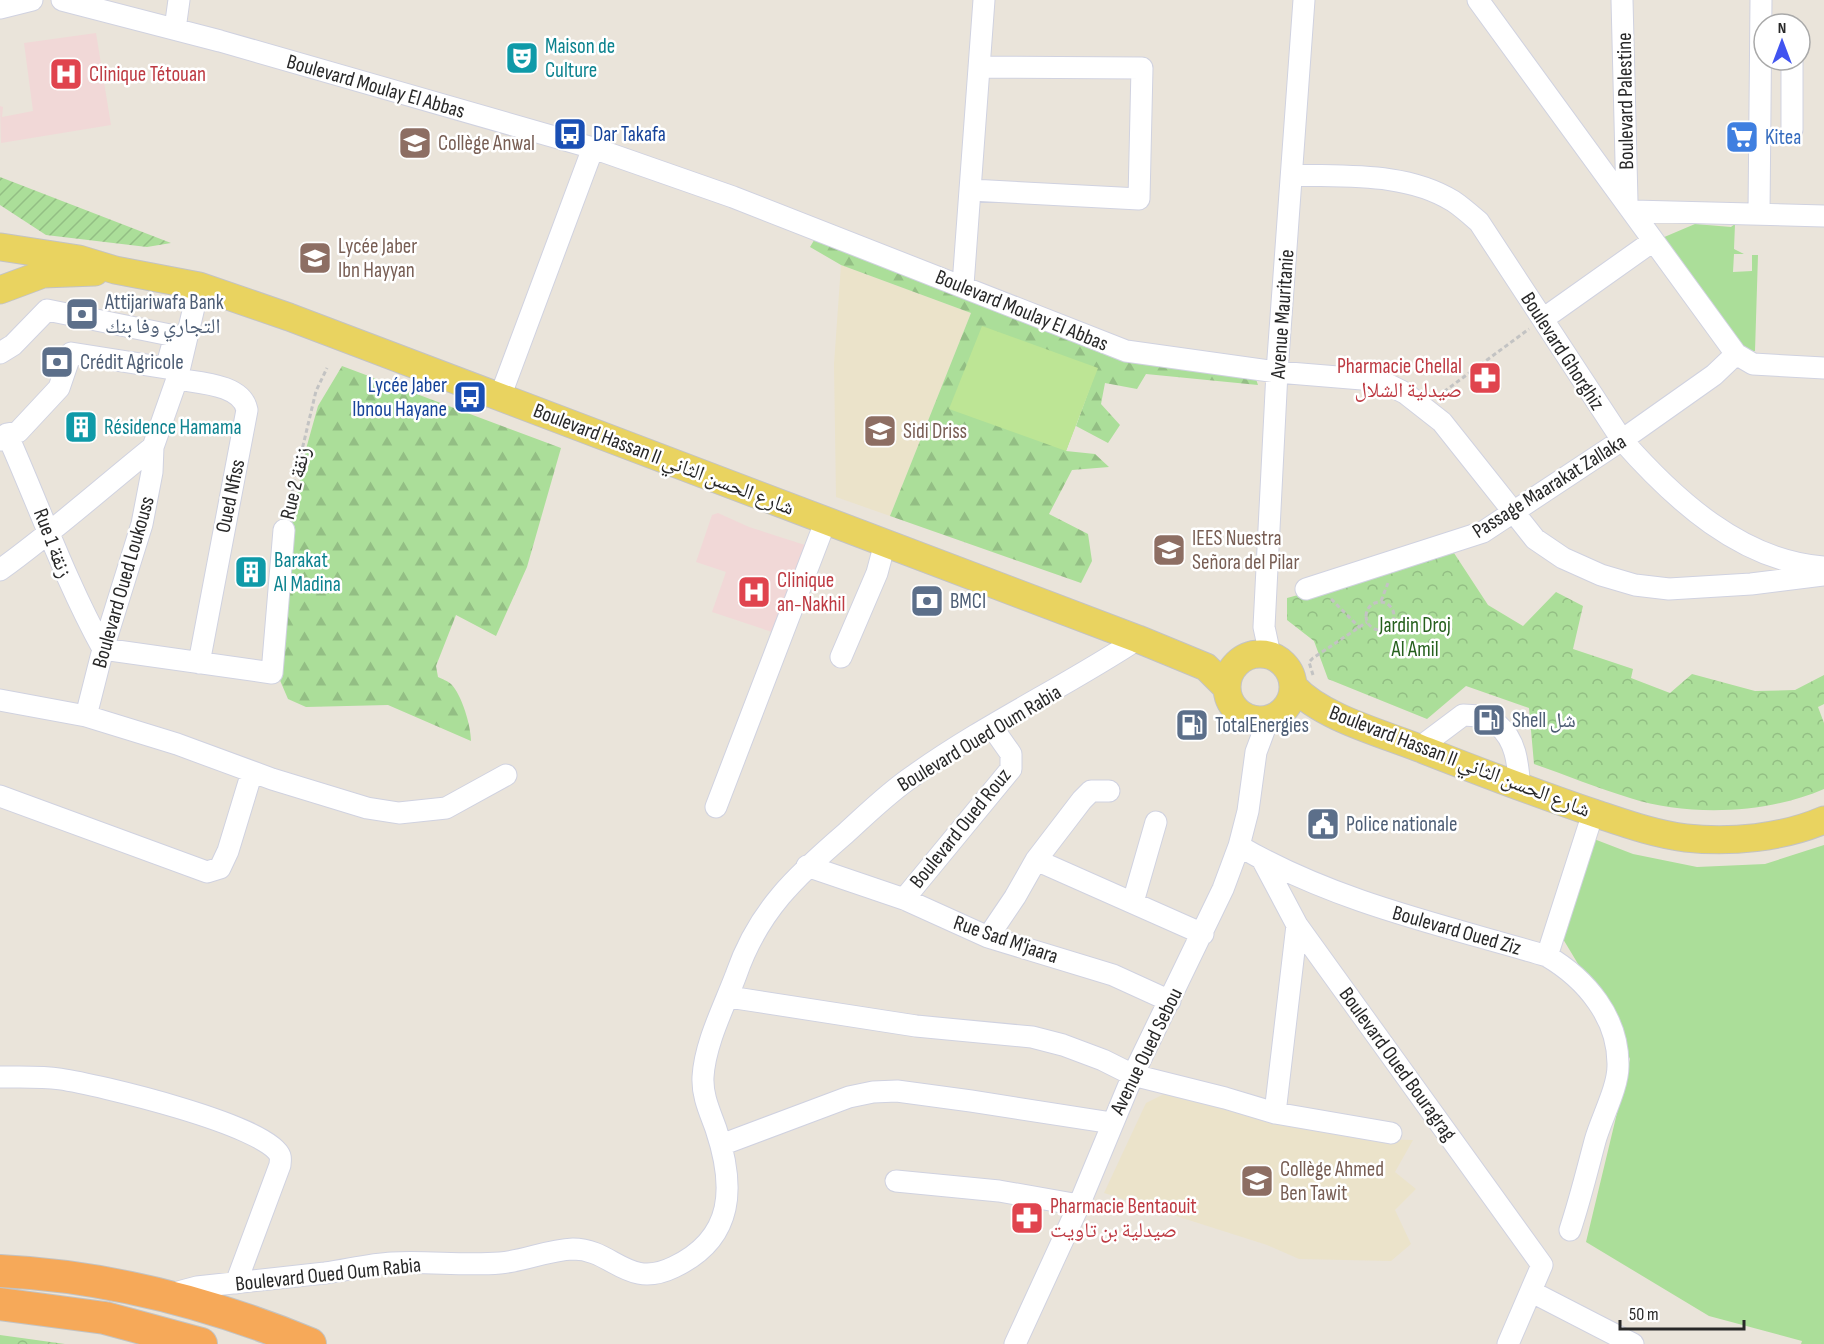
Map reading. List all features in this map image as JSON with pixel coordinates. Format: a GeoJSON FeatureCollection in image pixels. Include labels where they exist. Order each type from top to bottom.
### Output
{"type":"FeatureCollection","features":[{"type":"Feature","properties":{"kind":"highway"},"geometry":{"type":"LineString","coordinates":[[0,1271],[103,1282],[264,1325],[310,1344]]}},
{"type":"Feature","properties":{"kind":"highway"},"geometry":{"type":"LineString","coordinates":[[0,1304],[39,1307],[105,1318],[201,1344]]}},
{"type":"Feature","properties":{"kind":"main road","name":"Boulevard Hassan II شارع الحسن الثاني"},"geometry":{"type":"LineString","coordinates":[[1,246],[80,259],[115,270],[199,286],[885,543],[902,547],[1206,667],[1226,687],[1234,707],[1288,706],[1419,748],[1520,789],[1640,828],[1683,838],[1720,841],[1764,836],[1824,820]]}},
{"type":"Feature","properties":{"kind":"main road"},"geometry":{"type":"LineString","coordinates":[[0,280],[3,262],[1,246]]}},
{"type":"Feature","properties":{"kind":"main road","name":"Boulevard Hassan II شارع الحسن الثاني"},"geometry":{"type":"LineString","coordinates":[[0,290],[43,274],[115,270]]}},
{"type":"Feature","properties":{"kind":"main road"},"geometry":{"type":"LineString","coordinates":[[1226,687],[1229,673],[1253,657]]}},
{"type":"Feature","properties":{"kind":"main road"},"geometry":{"type":"LineString","coordinates":[[1206,667],[1253,657],[1287,667],[1288,706]]}},
{"type":"Feature","properties":{"kind":"street"},"geometry":{"type":"LineString","coordinates":[[0,8],[32,0]]}},
{"type":"Feature","properties":{"kind":"street","name":"Boulevard Moulay El Abbas"},"geometry":{"type":"LineString","coordinates":[[62,0],[175,29],[592,148],[733,197],[963,285],[1126,351],[1277,372],[1362,379],[1387,384],[1424,406],[1442,422],[1513,514],[1535,538],[1563,558],[1635,585],[1669,589],[1739,585],[1824,575]]}},
{"type":"Feature","properties":{"kind":"street"},"geometry":{"type":"LineString","coordinates":[[175,29],[179,0]]}},
{"type":"Feature","properties":{"kind":"street"},"geometry":{"type":"LineString","coordinates":[[963,285],[984,0]]}},
{"type":"Feature","properties":{"kind":"street","name":"Avenue Mauritanie"},"geometry":{"type":"LineString","coordinates":[[1253,657],[1264,627],[1277,372],[1304,0]]}},
{"type":"Feature","properties":{"kind":"street"},"geometry":{"type":"LineString","coordinates":[[1478,0],[1736,354],[1753,364],[1824,368]]}},
{"type":"Feature","properties":{"kind":"street","name":"Boulevard Palestine"},"geometry":{"type":"LineString","coordinates":[[1622,0],[1630,206]]}},
{"type":"Feature","properties":{"kind":"street"},"geometry":{"type":"LineString","coordinates":[[971,190],[1139,199],[1142,68],[979,67]]}},
{"type":"Feature","properties":{"kind":"street"},"geometry":{"type":"LineString","coordinates":[[1759,214],[1762,72]]}},
{"type":"Feature","properties":{"kind":"street"},"geometry":{"type":"LineString","coordinates":[[1792,72],[1792,130]]}},
{"type":"Feature","properties":{"kind":"street"},"geometry":{"type":"LineString","coordinates":[[500,397],[592,148]]}},
{"type":"Feature","properties":{"kind":"street","name":"Boulevard Ghorghiz"},"geometry":{"type":"LineString","coordinates":[[1293,175],[1379,178],[1420,188],[1453,201],[1479,222],[1622,440],[1673,494],[1731,536],[1788,562],[1824,567]]}},
{"type":"Feature","properties":{"kind":"street"},"geometry":{"type":"LineString","coordinates":[[1630,206],[1824,216]]}},
{"type":"Feature","properties":{"kind":"street"},"geometry":{"type":"LineString","coordinates":[[1543,319],[1653,241]]}},
{"type":"Feature","properties":{"kind":"street","name":"Boulevard Oued Loukouss"},"geometry":{"type":"LineString","coordinates":[[86,716],[103,649],[142,524],[152,472],[153,447],[177,379],[199,286]]}},
{"type":"Feature","properties":{"kind":"street"},"geometry":{"type":"LineString","coordinates":[[0,353],[13,345],[47,310],[175,336],[166,368],[71,353],[59,388],[18,432],[3,437]]}},
{"type":"Feature","properties":{"kind":"street","name":"Passage Maarakat Zallaka"},"geometry":{"type":"LineString","coordinates":[[1314,587],[1456,543],[1483,532],[1622,440],[1714,375],[1736,354]]}},
{"type":"Feature","properties":{"kind":"street","name":"Oued Nfiss"},"geometry":{"type":"LineString","coordinates":[[177,379],[232,391],[241,397],[247,410],[199,663]]}},
{"type":"Feature","properties":{"kind":"street","name":"Rue 1 زنقة"},"geometry":{"type":"LineString","coordinates":[[3,437],[51,534],[64,574],[103,649]]}},
{"type":"Feature","properties":{"kind":"street","name":"Boulevard Oued Loukouss"},"geometry":{"type":"LineString","coordinates":[[0,570],[51,534],[86,501],[153,447]]}},
{"type":"Feature","properties":{"kind":"street"},"geometry":{"type":"LineString","coordinates":[[716,807],[826,520]]}},
{"type":"Feature","properties":{"kind":"street","name":"Rue 2 زنقة"},"geometry":{"type":"LineString","coordinates":[[199,663],[272,673],[284,530]]}},
{"type":"Feature","properties":{"kind":"street"},"geometry":{"type":"LineString","coordinates":[[841,657],[877,573],[885,543]]}},
{"type":"Feature","properties":{"kind":"street","name":"Boulevard Oued Oum Rabia"},"geometry":{"type":"LineString","coordinates":[[161,1296],[198,1287],[390,1263],[497,1263],[572,1249],[587,1250],[629,1272],[651,1274],[672,1268],[697,1254],[713,1237],[726,1210],[729,1185],[721,1145],[706,1101],[703,1078],[709,1048],[750,941],[768,910],[807,866],[912,776],[1068,684],[1138,639]]}},
{"type":"Feature","properties":{"kind":"street"},"geometry":{"type":"LineString","coordinates":[[103,649],[199,663]]}},
{"type":"Feature","properties":{"kind":"street"},"geometry":{"type":"LineString","coordinates":[[0,700],[86,716],[367,808],[399,813],[446,808],[506,775]]}},
{"type":"Feature","properties":{"kind":"street","name":"Avenue Oued Sebou"},"geometry":{"type":"LineString","coordinates":[[1015,1344],[1079,1205],[1133,1076],[1203,934],[1239,846],[1248,811],[1256,752],[1288,706]]}},
{"type":"Feature","properties":{"kind":"street"},"geometry":{"type":"LineString","coordinates":[[1419,748],[1463,715],[1489,720],[1508,733],[1520,789]]}},
{"type":"Feature","properties":{"kind":"street","name":"Boulevard Oued Rouz"},"geometry":{"type":"LineString","coordinates":[[904,899],[1011,768],[1011,754],[992,727]]}},
{"type":"Feature","properties":{"kind":"street"},"geometry":{"type":"LineString","coordinates":[[0,796],[207,872],[220,868],[252,772]]}},
{"type":"Feature","properties":{"kind":"street"},"geometry":{"type":"LineString","coordinates":[[988,937],[1016,897],[1036,860],[1082,800],[1091,791],[1109,791]]}},
{"type":"Feature","properties":{"kind":"street"},"geometry":{"type":"LineString","coordinates":[[1547,956],[1593,813]]}},
{"type":"Feature","properties":{"kind":"street"},"geometry":{"type":"LineString","coordinates":[[1133,902],[1156,822]]}},
{"type":"Feature","properties":{"kind":"street","name":"Boulevard Oued Ziz"},"geometry":{"type":"LineString","coordinates":[[1239,846],[1303,880],[1370,906],[1547,956],[1570,969],[1602,1006],[1612,1029],[1618,1068],[1570,1230]]}},
{"type":"Feature","properties":{"kind":"street","name":"Boulevard Oued Bouragrag"},"geometry":{"type":"LineString","coordinates":[[1262,859],[1297,925],[1542,1265],[1532,1292]]}},
{"type":"Feature","properties":{"kind":"street"},"geometry":{"type":"LineString","coordinates":[[1036,860],[1203,934]]}},
{"type":"Feature","properties":{"kind":"street","name":"Rue Sad M'jaara"},"geometry":{"type":"LineString","coordinates":[[807,866],[904,899],[988,937],[1113,975],[1170,1001]]}},
{"type":"Feature","properties":{"kind":"street"},"geometry":{"type":"LineString","coordinates":[[1275,1113],[1297,925]]}},
{"type":"Feature","properties":{"kind":"street"},"geometry":{"type":"LineString","coordinates":[[729,997],[849,1017],[1032,1037],[1063,1045],[1103,1060],[1133,1076],[1225,1098],[1275,1113],[1391,1133]]}},
{"type":"Feature","properties":{"kind":"street"},"geometry":{"type":"LineString","coordinates":[[0,1077],[58,1079],[140,1096],[232,1126],[266,1142],[280,1156],[280,1165],[236,1283]]}},
{"type":"Feature","properties":{"kind":"street"},"geometry":{"type":"LineString","coordinates":[[721,1145],[849,1097],[873,1092],[897,1091],[1112,1123]]}},
{"type":"Feature","properties":{"kind":"street"},"geometry":{"type":"LineString","coordinates":[[896,1181],[999,1191],[1079,1205]]}},
{"type":"Feature","properties":{"kind":"street"},"geometry":{"type":"LineString","coordinates":[[1508,1344],[1532,1292],[1633,1344]]}},
{"type":"Feature","properties":{"kind":"street"},"geometry":{"type":"LineString","coordinates":[[0,1321],[39,1307]]}},
{"type":"Feature","properties":{"kind":"path"},"geometry":{"type":"LineString","coordinates":[[1424,406],[1543,319]]}},
{"type":"Feature","properties":{"kind":"path","name":"Rue 2 زنقة"},"geometry":{"type":"LineString","coordinates":[[284,530],[316,391],[327,368]]}},
{"type":"Feature","properties":{"kind":"path"},"geometry":{"type":"LineString","coordinates":[[1314,587],[1326,595],[1360,628]]}},
{"type":"Feature","properties":{"kind":"path"},"geometry":{"type":"LineString","coordinates":[[1288,706],[1318,694],[1309,662],[1367,622],[1368,608],[1374,603],[1388,603],[1394,609],[1393,624],[1387,629],[1380,630],[1367,622]]}},
{"type":"Feature","properties":{"kind":"shaded area","name":"Clinique Tétouan"},"geometry":{"type":"Polygon","coordinates":[[[96,33],[111,125],[1,143],[0,106],[3,107],[2,117],[33,111],[24,43],[96,33]]]}},
{"type":"Feature","properties":{"kind":"shaded area","name":"Sidi Driss"},"geometry":{"type":"Polygon","coordinates":[[[841,265],[971,313],[890,516],[836,497],[834,364],[841,265]]]}},
{"type":"Feature","properties":{"kind":"shaded area","name":"Clinique an-Nakhil"},"geometry":{"type":"Polygon","coordinates":[[[718,513],[749,527],[805,545],[775,633],[712,612],[726,572],[696,562],[712,515],[718,513]]]}},
{"type":"Feature","properties":{"kind":"shaded area","name":"Collège Ahmed Ben Tawit"},"geometry":{"type":"Polygon","coordinates":[[[1172,1090],[1320,1123],[1359,1139],[1413,1140],[1395,1172],[1416,1189],[1395,1210],[1411,1244],[1391,1261],[1299,1259],[1267,1245],[1104,1193],[1146,1103],[1172,1090]]]}},
{"type":"Feature","properties":{"kind":"green space"},"geometry":{"type":"Polygon","coordinates":[[[0,177],[171,243],[147,247],[46,235],[0,205],[0,177]]]}},
{"type":"Feature","properties":{"kind":"green space"},"geometry":{"type":"Polygon","coordinates":[[[1695,224],[1731,227],[1735,224],[1734,249],[1744,254],[1734,254],[1733,272],[1752,271],[1752,255],[1758,255],[1755,351],[1741,353],[1662,238],[1695,224]]]}},
{"type":"Feature","properties":{"kind":"green space"},"geometry":{"type":"Polygon","coordinates":[[[816,237],[1119,358],[1255,376],[1258,385],[1146,374],[1137,389],[1105,383],[1101,404],[1120,425],[1108,443],[1076,426],[1097,368],[1066,451],[1095,454],[1109,467],[1072,470],[1049,514],[1088,534],[1092,561],[1081,583],[890,516],[971,313],[841,265],[810,247],[816,237]]]}},
{"type":"Feature","properties":{"kind":"green space"},"geometry":{"type":"Polygon","coordinates":[[[982,326],[1098,368],[1066,451],[949,409],[982,326]]]}},
{"type":"Feature","properties":{"kind":"green space"},"geometry":{"type":"Polygon","coordinates":[[[342,366],[561,448],[527,567],[496,636],[456,615],[436,666],[438,677],[451,684],[459,695],[468,719],[471,741],[388,705],[306,707],[288,699],[279,678],[290,530],[306,449],[318,406],[342,366]]]}},
{"type":"Feature","properties":{"kind":"green space","name":"Jardin Droj Al Amil"},"geometry":{"type":"Polygon","coordinates":[[[1454,553],[1488,605],[1523,626],[1556,592],[1583,606],[1573,649],[1633,669],[1631,678],[1670,693],[1692,674],[1755,691],[1795,690],[1824,675],[1824,704],[1818,707],[1824,723],[1824,789],[1778,804],[1728,810],[1677,808],[1630,798],[1534,764],[1529,708],[1466,686],[1427,719],[1328,679],[1314,641],[1287,620],[1287,598],[1454,553]]]}},
{"type":"Feature","properties":{"kind":"green space"},"geometry":{"type":"Polygon","coordinates":[[[1594,839],[1633,854],[1697,867],[1765,864],[1824,845],[1824,1344],[1801,1344],[1802,1341],[1709,1316],[1586,1242],[1630,1059],[1607,1012],[1563,939],[1594,839]]]}},
{"type":"Feature","properties":{"kind":"green space"},"geometry":{"type":"Polygon","coordinates":[[[0,1335],[65,1344],[0,1344],[0,1335]]]}},
{"type":"Feature","properties":{"kind":"place","name":"Maison de Culture"},"geometry":{"type":"Point","coordinates":[522,58]}},
{"type":"Feature","properties":{"kind":"place","name":"Clinique Tétouan"},"geometry":{"type":"Point","coordinates":[66,74]}},
{"type":"Feature","properties":{"kind":"place","name":"Dar Takafa"},"geometry":{"type":"Point","coordinates":[570,134]}},
{"type":"Feature","properties":{"kind":"place","name":"Kitea"},"geometry":{"type":"Point","coordinates":[1742,137]}},
{"type":"Feature","properties":{"kind":"place","name":"Collège Anwal"},"geometry":{"type":"Point","coordinates":[415,143]}},
{"type":"Feature","properties":{"kind":"place","name":"Lycée Jaber Ibn Hayyan"},"geometry":{"type":"Point","coordinates":[315,258]}},
{"type":"Feature","properties":{"kind":"place","name":"Attijariwafa Bank التجاري وفا بنك"},"geometry":{"type":"Point","coordinates":[82,314]}},
{"type":"Feature","properties":{"kind":"place","name":"Crédit Agricole"},"geometry":{"type":"Point","coordinates":[57,362]}},
{"type":"Feature","properties":{"kind":"place","name":"Pharmacie Chellal صيدلية الشلال"},"geometry":{"type":"Point","coordinates":[1485,378]}},
{"type":"Feature","properties":{"kind":"place","name":"Lycée Jaber Ibnou Hayane"},"geometry":{"type":"Point","coordinates":[470,397]}},
{"type":"Feature","properties":{"kind":"place","name":"Résidence Hamama"},"geometry":{"type":"Point","coordinates":[81,427]}},
{"type":"Feature","properties":{"kind":"place","name":"Sidi Driss"},"geometry":{"type":"Point","coordinates":[880,431]}},
{"type":"Feature","properties":{"kind":"place","name":"IEES Nuestra Señora del Pilar"},"geometry":{"type":"Point","coordinates":[1169,550]}},
{"type":"Feature","properties":{"kind":"place","name":"Barakat Al Madina"},"geometry":{"type":"Point","coordinates":[251,572]}},
{"type":"Feature","properties":{"kind":"place","name":"Clinique an-Nakhil"},"geometry":{"type":"Point","coordinates":[754,592]}},
{"type":"Feature","properties":{"kind":"place","name":"BMCI"},"geometry":{"type":"Point","coordinates":[927,601]}},
{"type":"Feature","properties":{"kind":"place","name":"Shell شل"},"geometry":{"type":"Point","coordinates":[1489,720]}},
{"type":"Feature","properties":{"kind":"place","name":"TotalEnergies"},"geometry":{"type":"Point","coordinates":[1192,725]}},
{"type":"Feature","properties":{"kind":"place","name":"Police nationale"},"geometry":{"type":"Point","coordinates":[1323,824]}},
{"type":"Feature","properties":{"kind":"place","name":"Collège Ahmed Ben Tawit"},"geometry":{"type":"Point","coordinates":[1257,1181]}},
{"type":"Feature","properties":{"kind":"place","name":"Pharmacie Bentaouit صيدلية بن تاويت"},"geometry":{"type":"Point","coordinates":[1027,1218]}}]}
